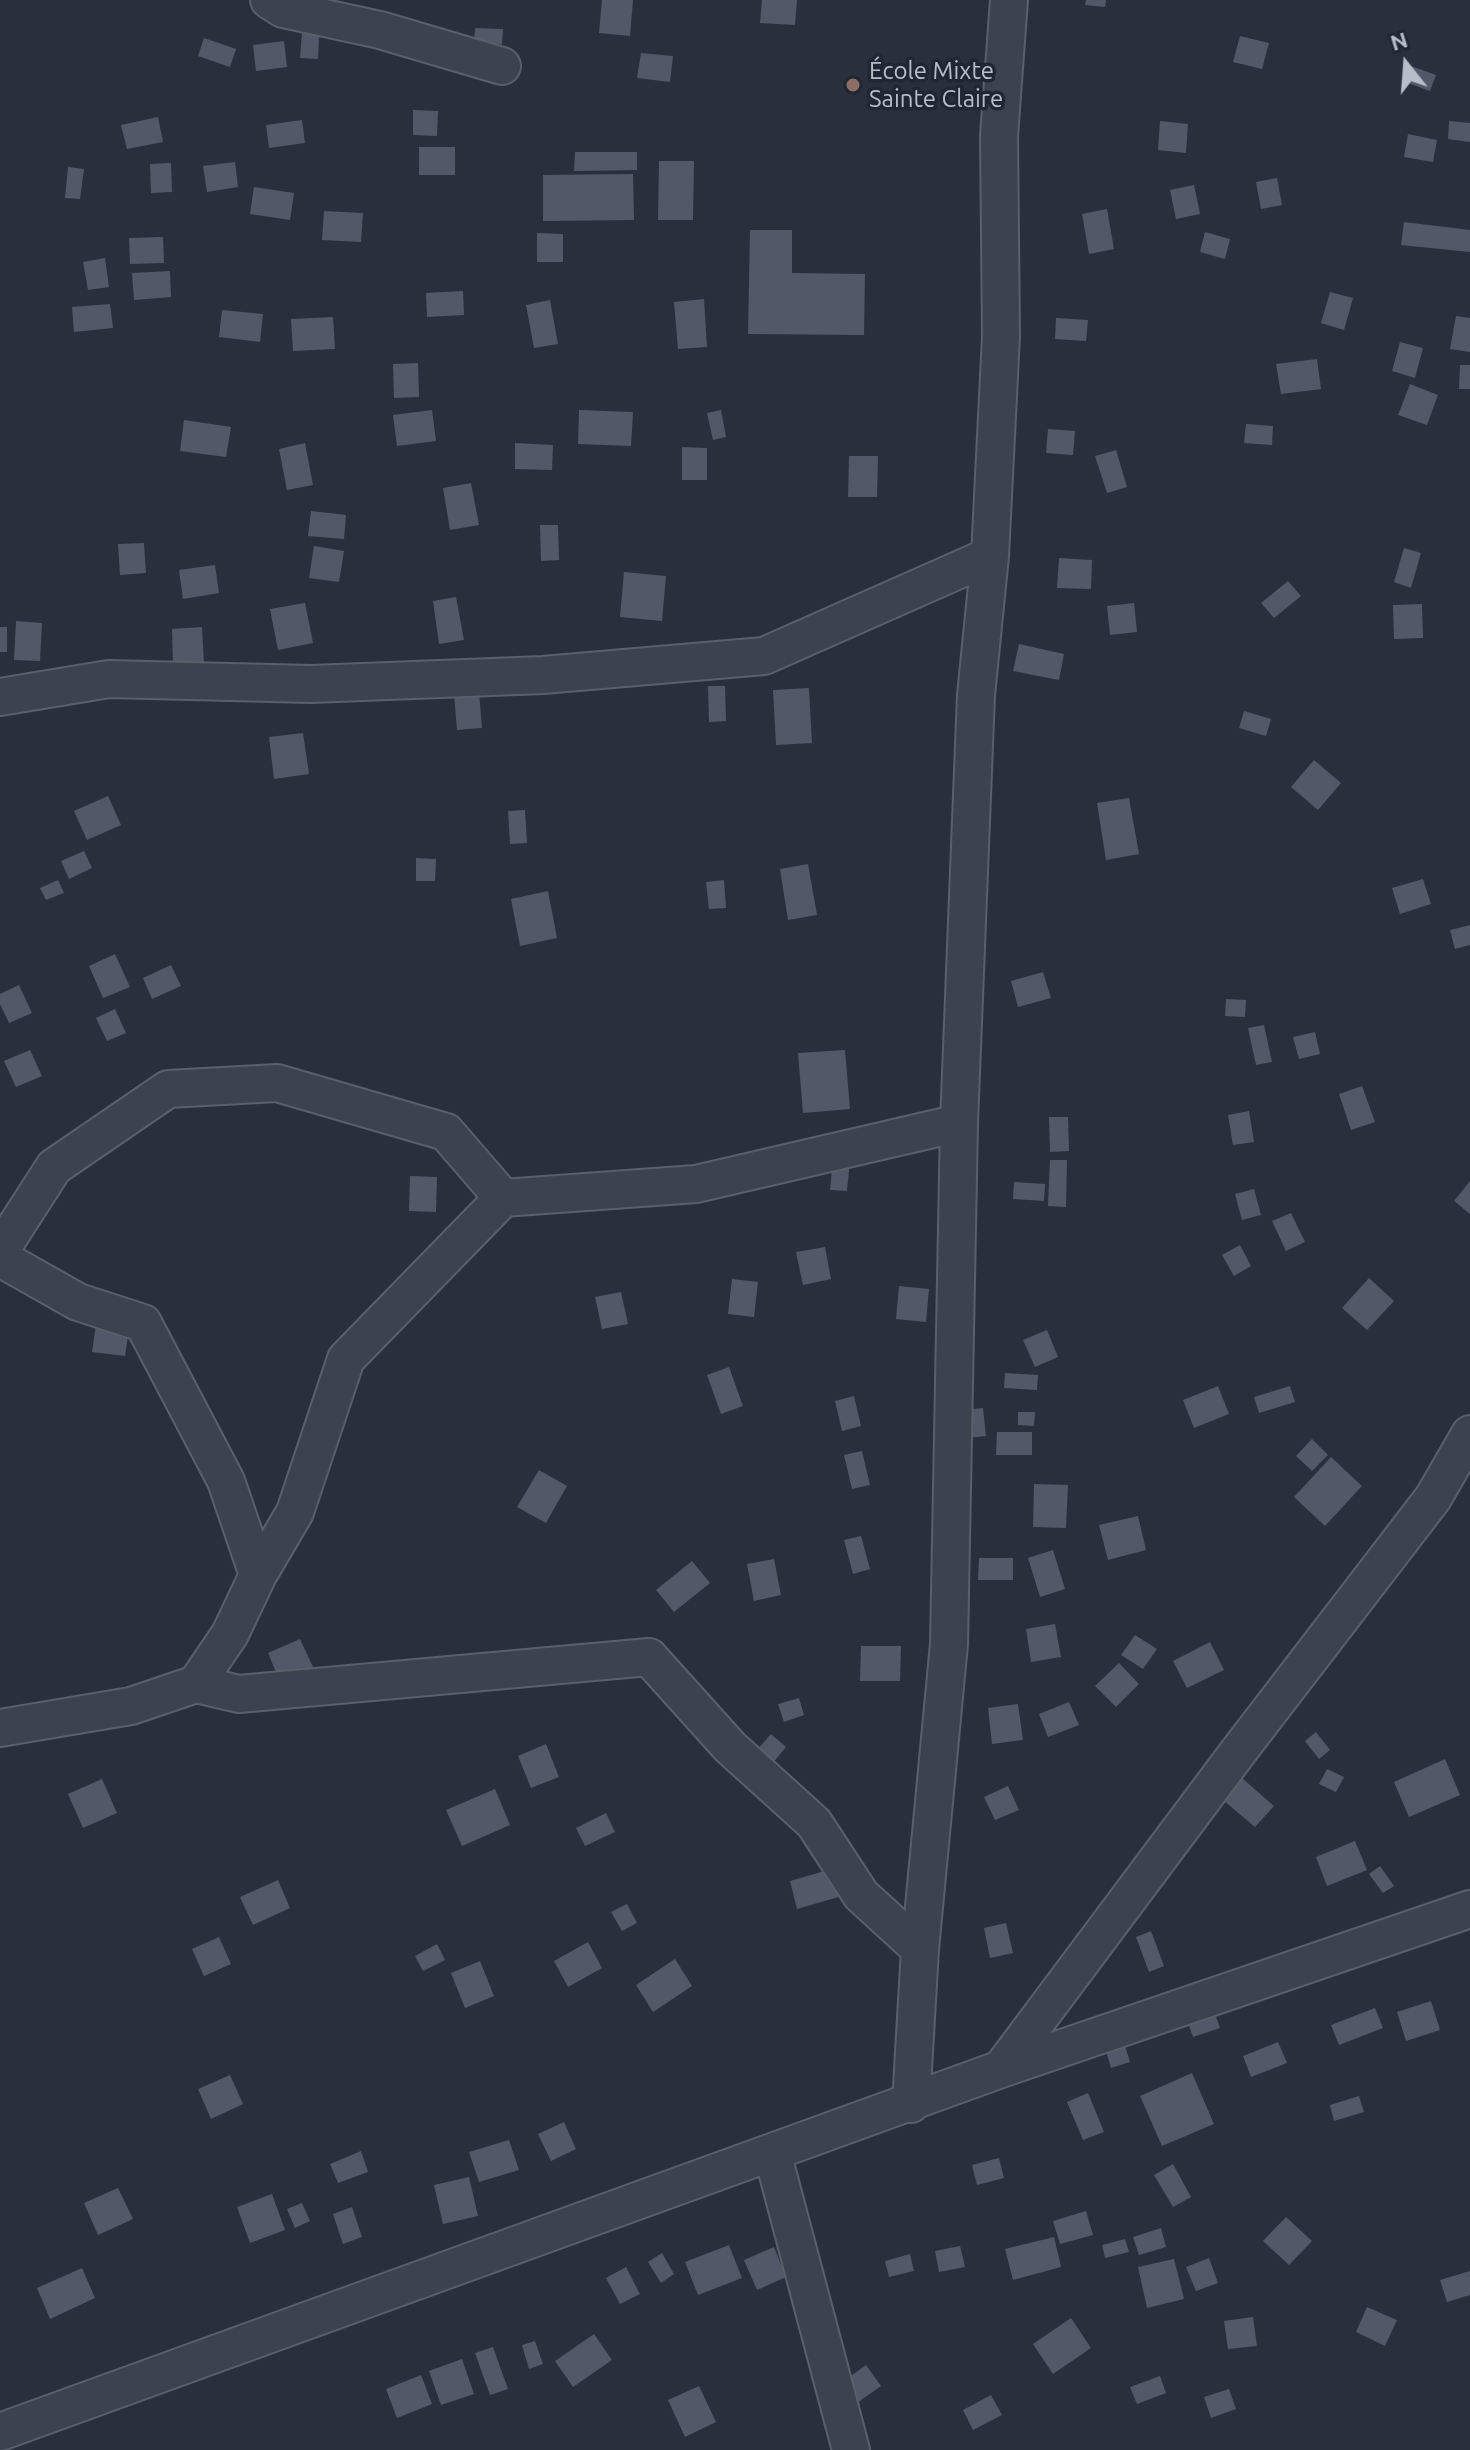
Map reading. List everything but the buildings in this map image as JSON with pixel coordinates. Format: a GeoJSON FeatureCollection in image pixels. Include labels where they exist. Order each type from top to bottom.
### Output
{"type":"FeatureCollection","features":[{"type":"Feature","properties":{"kind":"street"},"geometry":{"type":"LineString","coordinates":[[269,0],[283,9],[380,30],[502,66]]}},
{"type":"Feature","properties":{"kind":"street"},"geometry":{"type":"LineString","coordinates":[[911,2104],[920,1949],[949,1644],[959,1123],[976,695],[990,556],[1001,336],[999,136],[1009,0]]}},
{"type":"Feature","properties":{"kind":"street"},"geometry":{"type":"LineString","coordinates":[[0,697],[109,679],[311,684],[543,675],[764,656],[990,556]]}},
{"type":"Feature","properties":{"kind":"street"},"geometry":{"type":"LineString","coordinates":[[0,1251],[54,1167],[168,1089],[277,1083],[446,1132],[503,1198]]}},
{"type":"Feature","properties":{"kind":"street"},"geometry":{"type":"LineString","coordinates":[[196,1684],[230,1634],[258,1575],[295,1512],[346,1359],[503,1198],[696,1184],[959,1123]]}},
{"type":"Feature","properties":{"kind":"street"},"geometry":{"type":"LineString","coordinates":[[0,1258],[78,1302],[143,1323],[226,1481],[258,1575]]}},
{"type":"Feature","properties":{"kind":"street"},"geometry":{"type":"LineString","coordinates":[[1001,2069],[1228,1764],[1433,1498],[1470,1434]]}},
{"type":"Feature","properties":{"kind":"street"},"geometry":{"type":"LineString","coordinates":[[0,1728],[131,1706],[196,1684],[239,1694],[649,1657],[730,1747],[814,1823],[861,1895],[920,1949]]}},
{"type":"Feature","properties":{"kind":"street"},"geometry":{"type":"LineString","coordinates":[[0,2432],[1001,2069],[1470,1909]]}},
{"type":"Feature","properties":{"kind":"street"},"geometry":{"type":"LineString","coordinates":[[772,2152],[851,2450]]}},
{"type":"Feature","properties":{"kind":"place","name":"École Mixte Sainte Claire"},"geometry":{"type":"Point","coordinates":[853,85]}}]}
